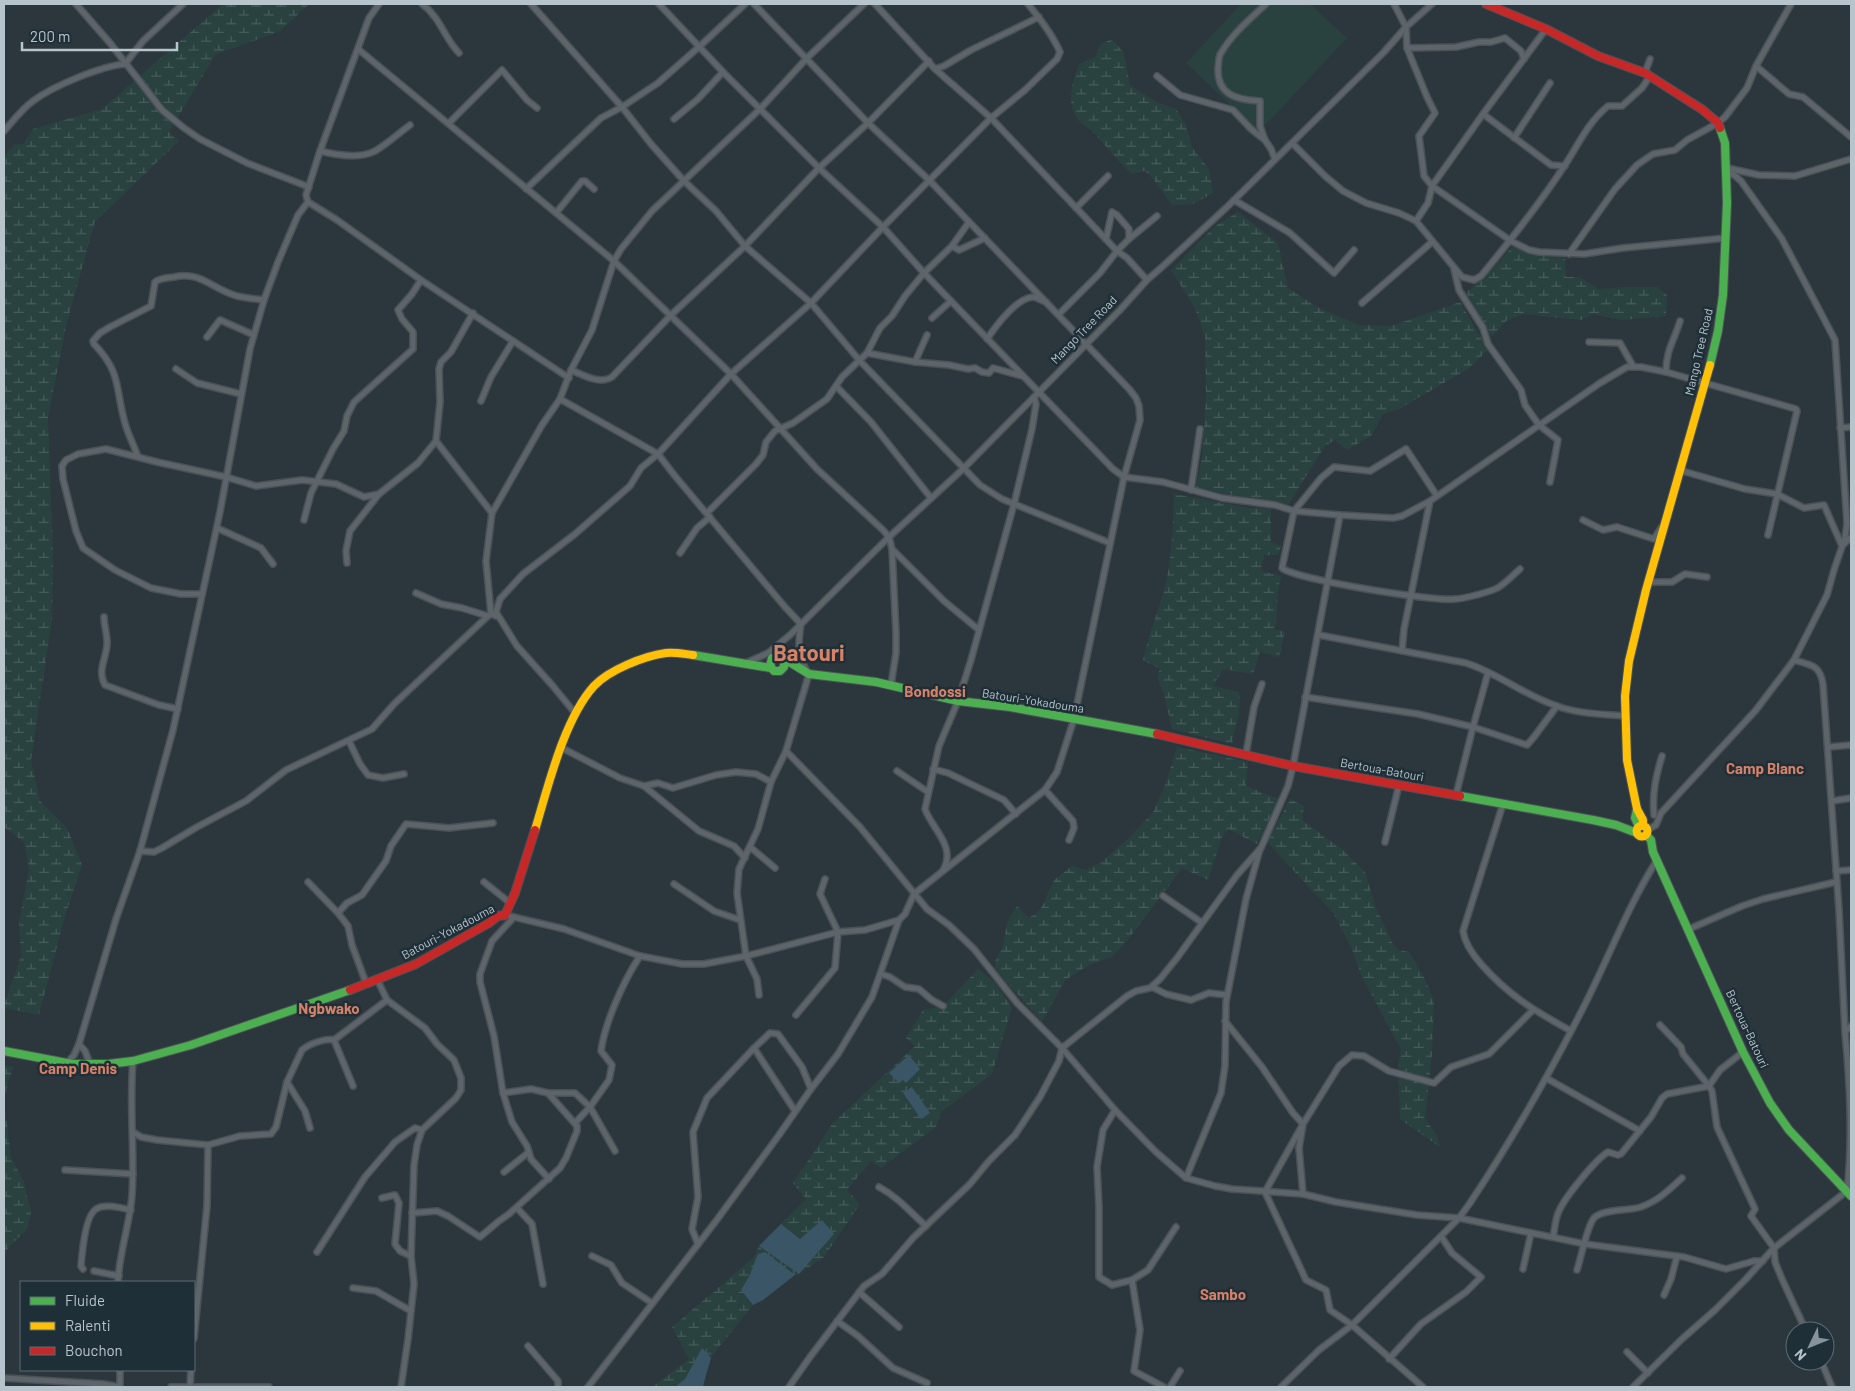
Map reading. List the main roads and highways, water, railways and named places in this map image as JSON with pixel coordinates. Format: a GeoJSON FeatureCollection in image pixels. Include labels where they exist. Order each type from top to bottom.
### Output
{"type":"FeatureCollection","features":[{"type":"Feature","properties":{"kind":"main road","name":"Mango Tree Road"},"geometry":{"type":"LineString","coordinates":[[1487,4],[1598,56],[1648,75],[1694,103],[1718,123],[1725,143],[1727,170],[1726,238],[1718,331],[1706,384],[1663,526],[1629,661],[1625,716],[1627,760],[1637,809],[1643,820],[1642,830]]}},
{"type":"Feature","properties":{"kind":"main road","name":"Batouri-Yokadouma"},"geometry":{"type":"LineString","coordinates":[[4,1051],[66,1064],[133,1061],[242,1029],[325,1000],[416,964],[489,924],[498,916],[505,914],[511,903],[561,748],[575,713],[585,697],[602,679],[633,662],[653,655],[680,652],[771,668]]}},
{"type":"Feature","properties":{"kind":"main road"},"geometry":{"type":"LineString","coordinates":[[778,656],[784,665],[776,672],[771,668],[770,662],[772,658],[778,656]]}},
{"type":"Feature","properties":{"kind":"main road","name":"Batouri-Yokadouma"},"geometry":{"type":"LineString","coordinates":[[749,663],[772,658]]}},
{"type":"Feature","properties":{"kind":"main road","name":"Batouri-Yokadouma"},"geometry":{"type":"LineString","coordinates":[[784,665],[791,663],[805,672],[891,685],[958,701],[1010,707],[1144,731]]}},
{"type":"Feature","properties":{"kind":"main road","name":"Bertoua-Batouri"},"geometry":{"type":"LineString","coordinates":[[1144,731],[1293,766],[1616,825],[1630,824],[1642,830],[1651,840],[1655,855],[1690,929],[1743,1052],[1770,1103],[1784,1124],[1849,1193]]}},
{"type":"Feature","properties":{"kind":"water"},"geometry":{"type":"Polygon","coordinates":[[[909,1055],[920,1069],[906,1083],[903,1080],[899,1083],[889,1073],[909,1055]]]}},
{"type":"Feature","properties":{"kind":"water"},"geometry":{"type":"Polygon","coordinates":[[[912,1087],[930,1113],[921,1119],[903,1093],[912,1087]]]}},
{"type":"Feature","properties":{"kind":"water"},"geometry":{"type":"Polygon","coordinates":[[[822,1220],[834,1234],[799,1274],[759,1246],[781,1224],[800,1239],[822,1220]]]}},
{"type":"Feature","properties":{"kind":"water"},"geometry":{"type":"Polygon","coordinates":[[[765,1252],[795,1275],[763,1300],[753,1305],[741,1290],[750,1275],[758,1254],[765,1252]]]}},
{"type":"Feature","properties":{"kind":"water"},"geometry":{"type":"Polygon","coordinates":[[[702,1348],[711,1358],[703,1386],[675,1387],[685,1379],[702,1348]]]}},
{"type":"Feature","properties":{"kind":"district","name":"Batouri"},"geometry":{"type":"Point","coordinates":[809,653]}},
{"type":"Feature","properties":{"kind":"district","name":"Bondossi"},"geometry":{"type":"Point","coordinates":[935,692]}},
{"type":"Feature","properties":{"kind":"district","name":"Camp Blanc"},"geometry":{"type":"Point","coordinates":[1765,769]}},
{"type":"Feature","properties":{"kind":"district","name":"Ngbwako"},"geometry":{"type":"Point","coordinates":[329,1009]}},
{"type":"Feature","properties":{"kind":"district","name":"Camp Denis"},"geometry":{"type":"Point","coordinates":[78,1069]}},
{"type":"Feature","properties":{"kind":"district","name":"Sambo"},"geometry":{"type":"Point","coordinates":[1223,1295]}}]}
